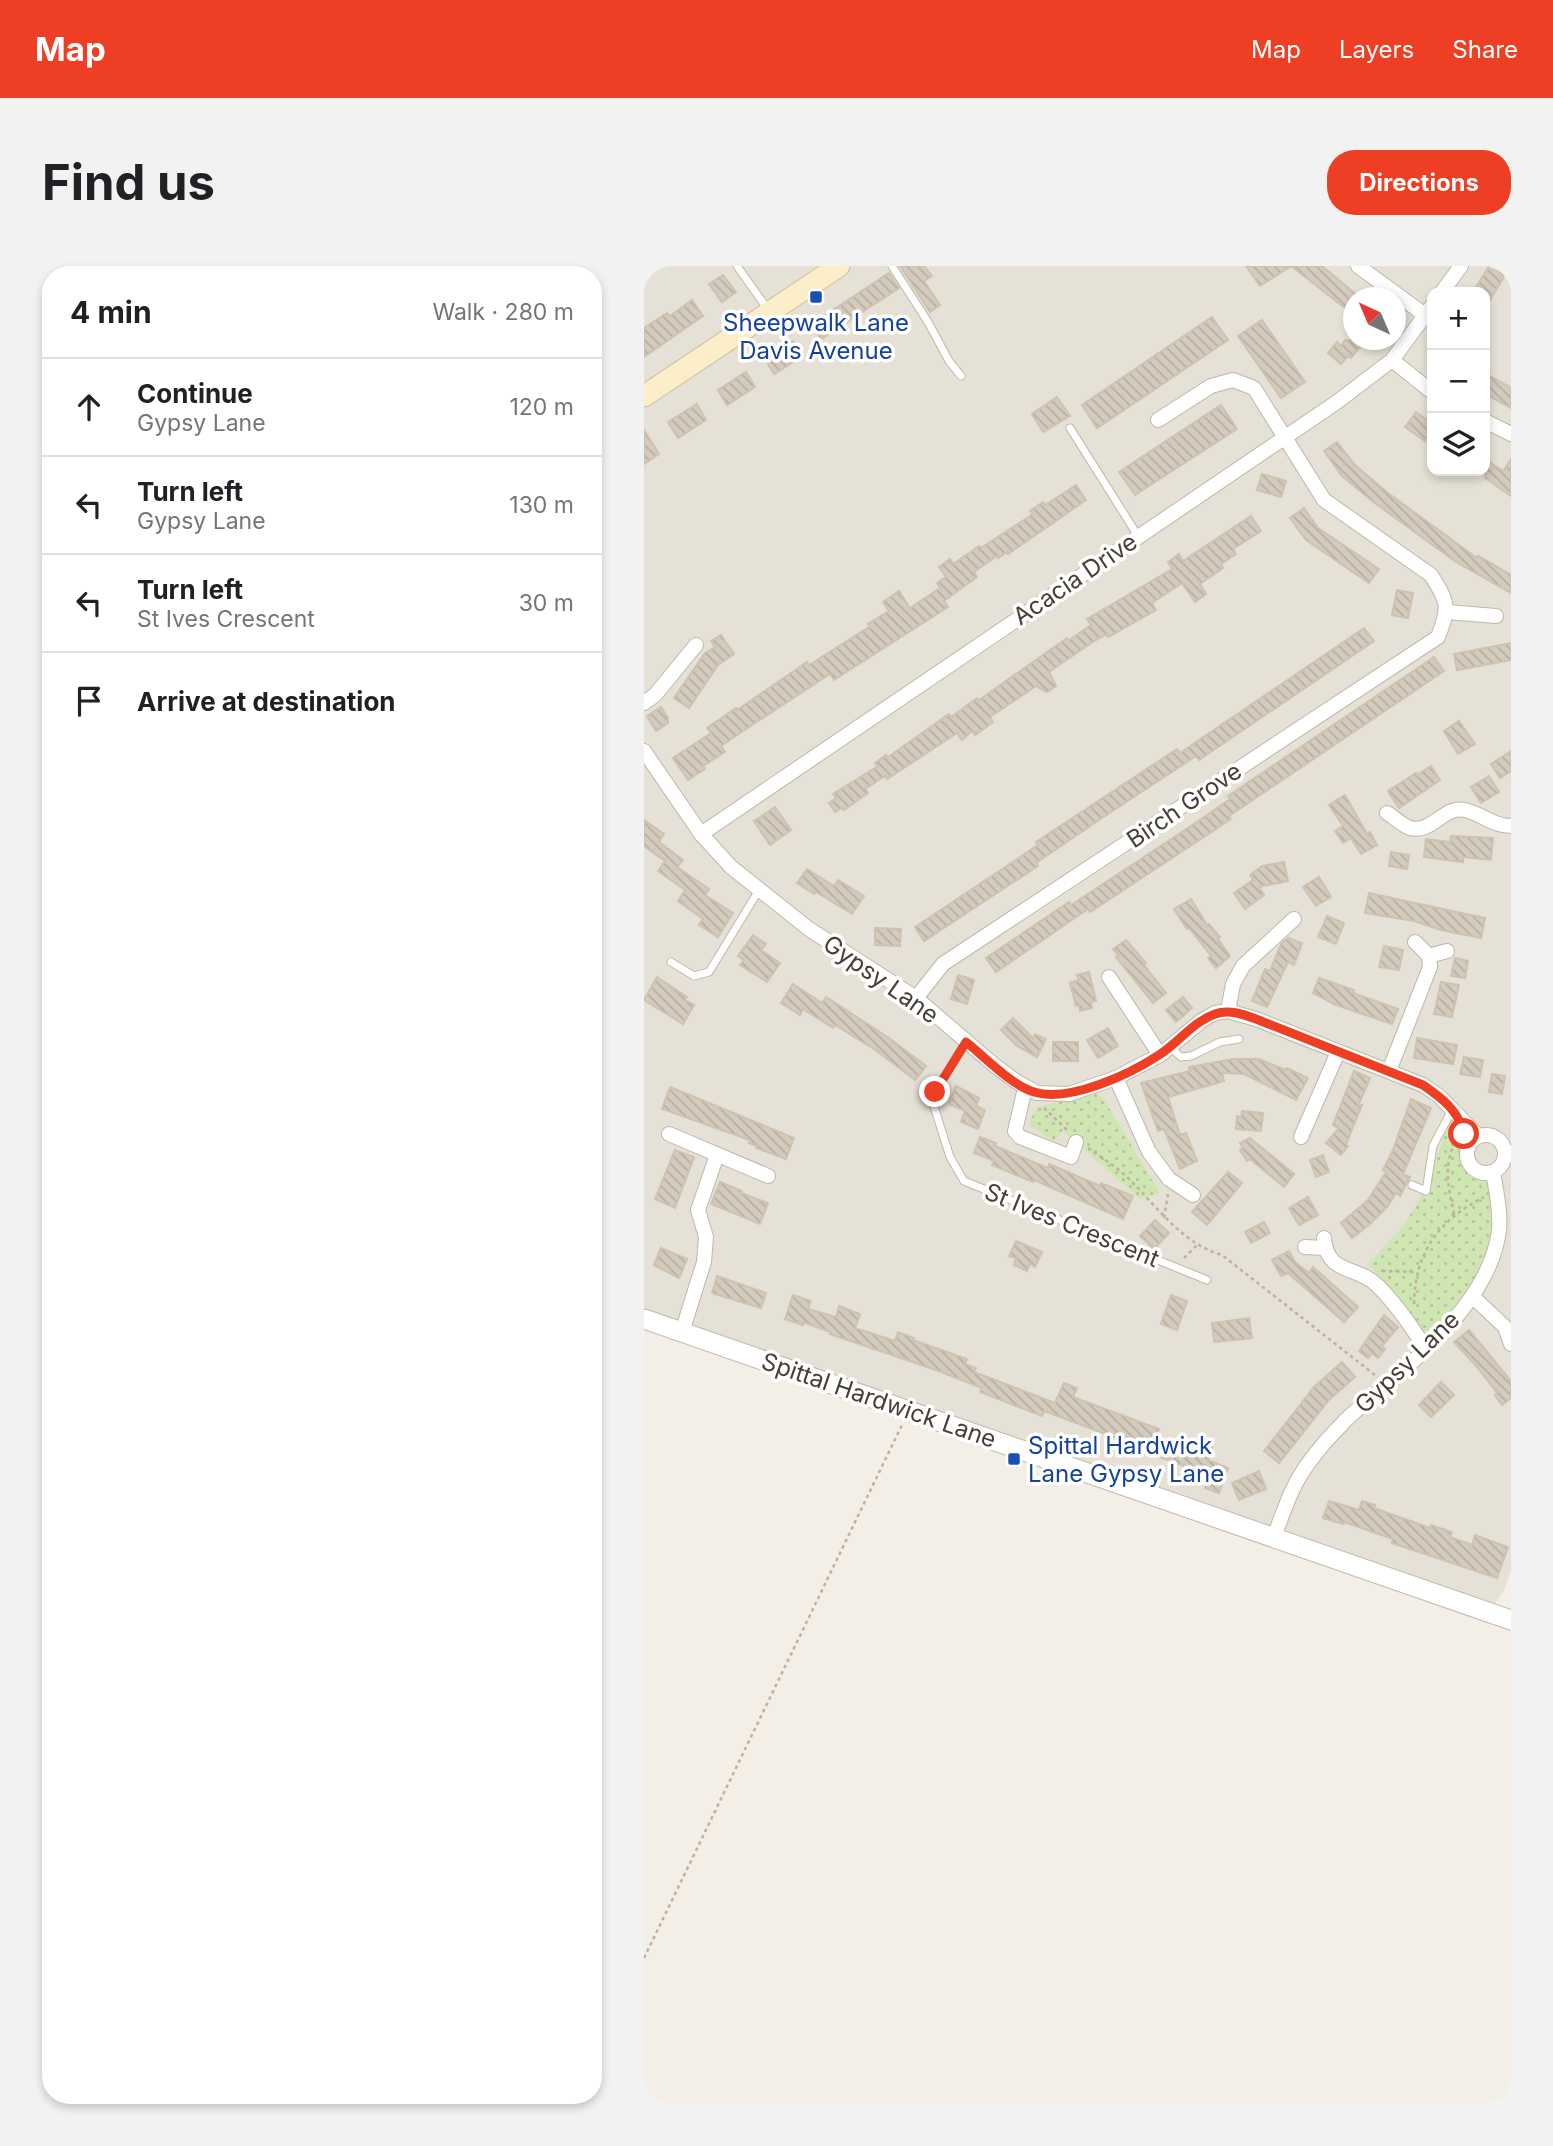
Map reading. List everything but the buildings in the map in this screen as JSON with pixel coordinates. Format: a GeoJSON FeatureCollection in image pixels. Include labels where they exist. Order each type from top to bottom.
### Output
{"type":"FeatureCollection","features":[{"type":"Feature","properties":{"kind":"main road"},"geometry":{"type":"LineString","coordinates":[[644,396],[839,266]]}},
{"type":"Feature","properties":{"kind":"street"},"geometry":{"type":"LineString","coordinates":[[1358,266],[1427,310]]}},
{"type":"Feature","properties":{"kind":"street"},"geometry":{"type":"LineString","coordinates":[[1446,287],[1461,266]]}},
{"type":"Feature","properties":{"kind":"street","name":"Acacia Drive"},"geometry":{"type":"LineString","coordinates":[[701,834],[1336,402],[1392,360],[1427,314]]}},
{"type":"Feature","properties":{"kind":"street"},"geometry":{"type":"LineString","coordinates":[[1392,360],[1427,388]]}},
{"type":"Feature","properties":{"kind":"street"},"geometry":{"type":"LineString","coordinates":[[1157,420],[1212,386],[1233,380],[1254,388],[1324,500],[1431,575],[1441,591],[1447,612],[1496,616]]}},
{"type":"Feature","properties":{"kind":"street"},"geometry":{"type":"LineString","coordinates":[[1490,424],[1511,434]]}},
{"type":"Feature","properties":{"kind":"street","name":"Birch Grove"},"geometry":{"type":"LineString","coordinates":[[916,998],[943,964],[1438,636],[1447,612]]}},
{"type":"Feature","properties":{"kind":"street"},"geometry":{"type":"LineString","coordinates":[[644,703],[655,695],[696,645]]}},
{"type":"Feature","properties":{"kind":"street","name":"Gypsy Lane"},"geometry":{"type":"LineString","coordinates":[[644,751],[701,834],[731,867],[809,929],[916,998],[966,1042],[1031,1091]]}},
{"type":"Feature","properties":{"kind":"street"},"geometry":{"type":"LineString","coordinates":[[1387,813],[1410,828],[1429,826],[1448,812],[1463,809],[1499,826],[1511,826]]}},
{"type":"Feature","properties":{"kind":"street"},"geometry":{"type":"LineString","coordinates":[[1228,1011],[1233,984],[1243,966],[1294,919]]}},
{"type":"Feature","properties":{"kind":"street"},"geometry":{"type":"LineString","coordinates":[[1389,1071],[1430,967],[1429,956],[1415,942]]}},
{"type":"Feature","properties":{"kind":"street"},"geometry":{"type":"LineString","coordinates":[[1429,956],[1447,951]]}},
{"type":"Feature","properties":{"kind":"street"},"geometry":{"type":"LineString","coordinates":[[1109,977],[1165,1051]]}},
{"type":"Feature","properties":{"kind":"street"},"geometry":{"type":"LineString","coordinates":[[1078,1141],[1070,1157],[1020,1137],[1015,1132],[1031,1091],[1069,1094],[1116,1078],[1165,1051],[1201,1021],[1215,1013],[1228,1011],[1256,1019],[1423,1085],[1439,1096],[1473,1141]]}},
{"type":"Feature","properties":{"kind":"street"},"geometry":{"type":"LineString","coordinates":[[1301,1137],[1338,1052]]}},
{"type":"Feature","properties":{"kind":"street"},"geometry":{"type":"LineString","coordinates":[[1116,1078],[1149,1152],[1169,1180],[1193,1195]]}},
{"type":"Feature","properties":{"kind":"street"},"geometry":{"type":"LineString","coordinates":[[669,1134],[768,1176]]}},
{"type":"Feature","properties":{"kind":"street"},"geometry":{"type":"LineString","coordinates":[[1490,1135],[1507,1147],[1502,1164],[1493,1172],[1484,1174],[1473,1169],[1466,1157],[1473,1141],[1490,1135]]}},
{"type":"Feature","properties":{"kind":"street"},"geometry":{"type":"LineString","coordinates":[[682,1332],[704,1262],[706,1237],[698,1210],[717,1155]]}},
{"type":"Feature","properties":{"kind":"street","name":"Gypsy Lane"},"geometry":{"type":"LineString","coordinates":[[1274,1536],[1292,1490],[1307,1466],[1344,1422],[1456,1319],[1473,1297],[1483,1279],[1499,1233],[1500,1215],[1493,1172]]}},
{"type":"Feature","properties":{"kind":"street"},"geometry":{"type":"LineString","coordinates":[[1305,1247],[1324,1243],[1338,1266],[1377,1284],[1425,1348]]}},
{"type":"Feature","properties":{"kind":"street"},"geometry":{"type":"LineString","coordinates":[[1473,1297],[1505,1327],[1511,1345]]}},
{"type":"Feature","properties":{"kind":"street","name":"Spittal Hardwick Lane"},"geometry":{"type":"LineString","coordinates":[[644,1319],[1511,1620]]}},
{"type":"Feature","properties":{"kind":"lane"},"geometry":{"type":"LineString","coordinates":[[737,266],[770,312]]}},
{"type":"Feature","properties":{"kind":"lane"},"geometry":{"type":"LineString","coordinates":[[892,266],[949,361],[961,376]]}},
{"type":"Feature","properties":{"kind":"lane"},"geometry":{"type":"LineString","coordinates":[[1070,428],[1138,536]]}},
{"type":"Feature","properties":{"kind":"lane"},"geometry":{"type":"LineString","coordinates":[[671,962],[694,976],[709,972],[760,890]]}},
{"type":"Feature","properties":{"kind":"lane"},"geometry":{"type":"LineString","coordinates":[[1165,1051],[1181,1057],[1191,1056],[1220,1042],[1239,1040]]}},
{"type":"Feature","properties":{"kind":"lane","name":"St Ives Crescent"},"geometry":{"type":"LineString","coordinates":[[966,1042],[932,1100],[950,1157],[964,1181],[1206,1280]]}},
{"type":"Feature","properties":{"kind":"lane"},"geometry":{"type":"LineString","coordinates":[[1412,1185],[1426,1191],[1433,1146],[1459,1120]]}},
{"type":"Feature","properties":{"kind":"path"},"geometry":{"type":"LineString","coordinates":[[1031,1091],[1046,1111],[1078,1141],[1126,1176],[1164,1218],[1210,1252],[1222,1255],[1388,1384]]}},
{"type":"Feature","properties":{"kind":"path"},"geometry":{"type":"LineString","coordinates":[[1454,1214],[1447,1175],[1459,1120]]}},
{"type":"Feature","properties":{"kind":"path"},"geometry":{"type":"LineString","coordinates":[[1164,1218],[1169,1180]]}},
{"type":"Feature","properties":{"kind":"path"},"geometry":{"type":"LineString","coordinates":[[1409,1324],[1414,1312],[1416,1272],[1427,1248],[1454,1214],[1496,1190]]}},
{"type":"Feature","properties":{"kind":"path"},"geometry":{"type":"LineString","coordinates":[[1173,1267],[1199,1244]]}},
{"type":"Feature","properties":{"kind":"path"},"geometry":{"type":"LineString","coordinates":[[1369,1279],[1384,1270],[1416,1272]]}},
{"type":"Feature","properties":{"kind":"path"},"geometry":{"type":"LineString","coordinates":[[644,1958],[905,1418]]}},
{"type":"Feature","properties":{"kind":"shaded area"},"geometry":{"type":"Polygon","coordinates":[[[644,266],[1511,266],[1511,1569],[1504,1591],[1489,1612],[644,1319],[644,266]]]}},
{"type":"Feature","properties":{"kind":"green space"},"geometry":{"type":"Polygon","coordinates":[[[1096,1094],[1102,1096],[1160,1193],[1140,1199],[1063,1131],[1054,1141],[1030,1126],[1037,1107],[1096,1094]]]}},
{"type":"Feature","properties":{"kind":"green space"},"geometry":{"type":"Polygon","coordinates":[[[1453,1110],[1474,1138],[1468,1146],[1468,1162],[1478,1172],[1488,1173],[1499,1215],[1483,1279],[1429,1344],[1407,1307],[1368,1264],[1405,1224],[1428,1183],[1453,1110]]]}},
{"type":"Feature","properties":{"kind":"place","name":"Sheepwalk Lane Davis Avenue"},"geometry":{"type":"Point","coordinates":[816,297]}},
{"type":"Feature","properties":{"kind":"place","name":"Spittal Hardwick Lane Gypsy Lane"},"geometry":{"type":"Point","coordinates":[1014,1459]}},
{"type":"Feature","properties":{"kind":"route"},"geometry":{"type":"LineString","coordinates":[[935,1092],[966,1042],[1025,1088],[1037,1093],[1069,1094],[1116,1078],[1160,1055],[1201,1021],[1215,1013],[1228,1011],[1244,1014],[1423,1085],[1453,1110],[1461,1121],[1464,1134]]}}]}
